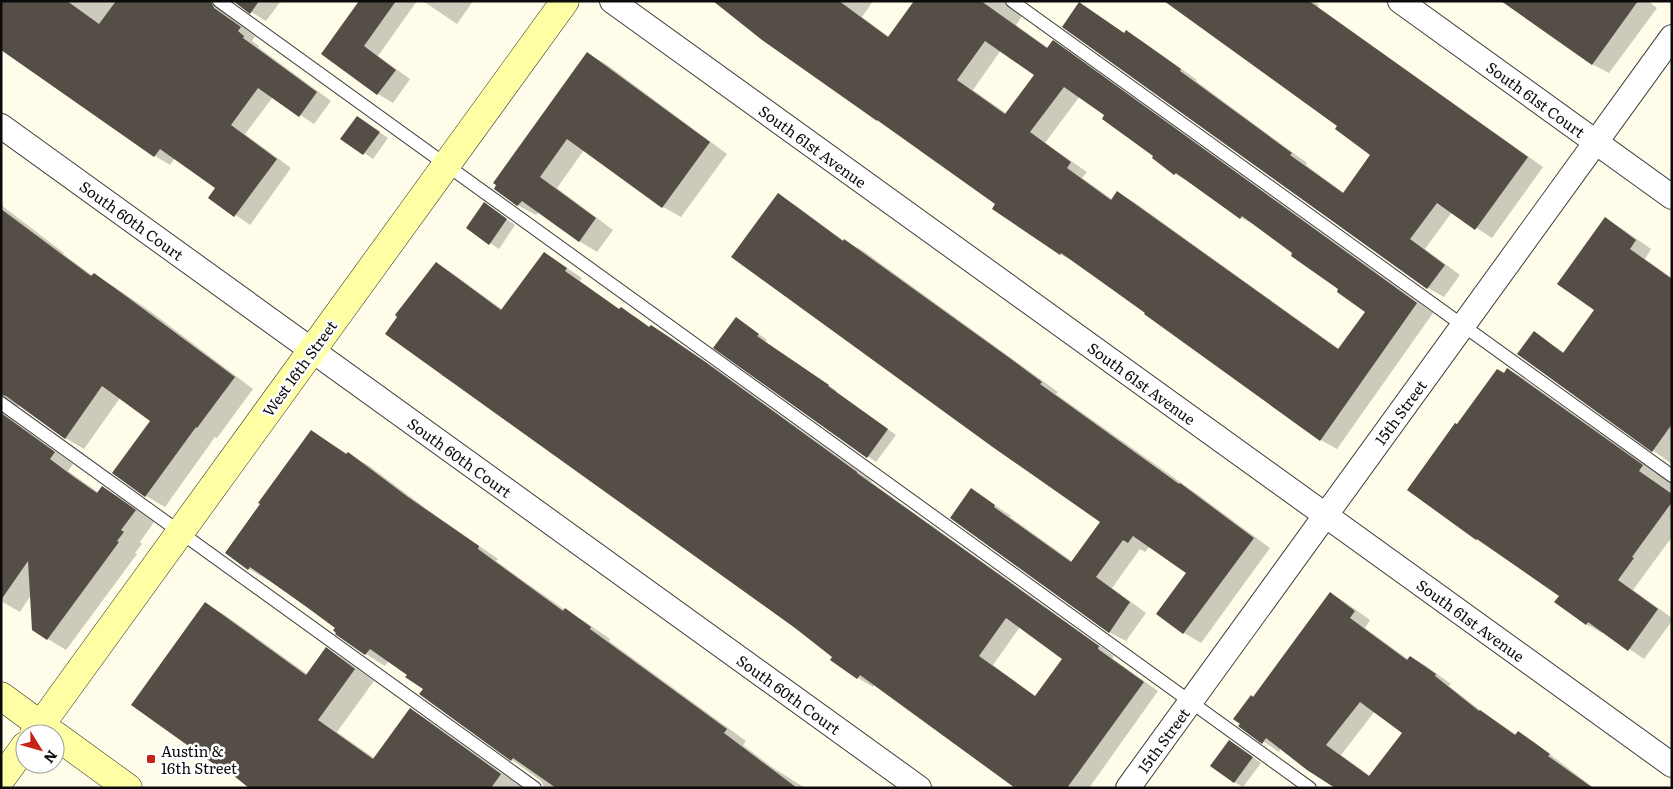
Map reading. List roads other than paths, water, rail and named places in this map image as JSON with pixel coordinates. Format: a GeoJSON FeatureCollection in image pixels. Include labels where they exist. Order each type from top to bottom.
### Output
{"type":"FeatureCollection","features":[{"type":"Feature","properties":{"kind":"street","name":"West 16th Street"},"geometry":{"type":"LineString","coordinates":[[49,724],[180,532],[565,1]]}},
{"type":"Feature","properties":{"kind":"street","name":"South 61st Avenue"},"geometry":{"type":"LineString","coordinates":[[612,1],[1672,765]]}},
{"type":"Feature","properties":{"kind":"street","name":"South 61st Court"},"geometry":{"type":"LineString","coordinates":[[1400,1],[1672,197]]}},
{"type":"Feature","properties":{"kind":"street","name":"15th Street"},"geometry":{"type":"LineString","coordinates":[[1128,788],[1672,37]]}},
{"type":"Feature","properties":{"kind":"street","name":"South 60th Court"},"geometry":{"type":"LineString","coordinates":[[1,126],[919,788]]}},
{"type":"Feature","properties":{"kind":"street"},"geometry":{"type":"LineString","coordinates":[[1,696],[30,724]]}},
{"type":"Feature","properties":{"kind":"street"},"geometry":{"type":"LineString","coordinates":[[65,749],[128,788]]}},
{"type":"Feature","properties":{"kind":"street","name":"West 16th Street"},"geometry":{"type":"LineString","coordinates":[[1,779],[15,764]]}},
{"type":"Feature","properties":{"kind":"lane"},"geometry":{"type":"LineString","coordinates":[[219,1],[1310,788]]}},
{"type":"Feature","properties":{"kind":"lane"},"geometry":{"type":"LineString","coordinates":[[1012,1],[1672,476]]}},
{"type":"Feature","properties":{"kind":"lane"},"geometry":{"type":"LineString","coordinates":[[1,403],[535,788]]}},
{"type":"Feature","properties":{"kind":"place","name":"Austin & 16th Street"},"geometry":{"type":"Point","coordinates":[151,759]}}]}
